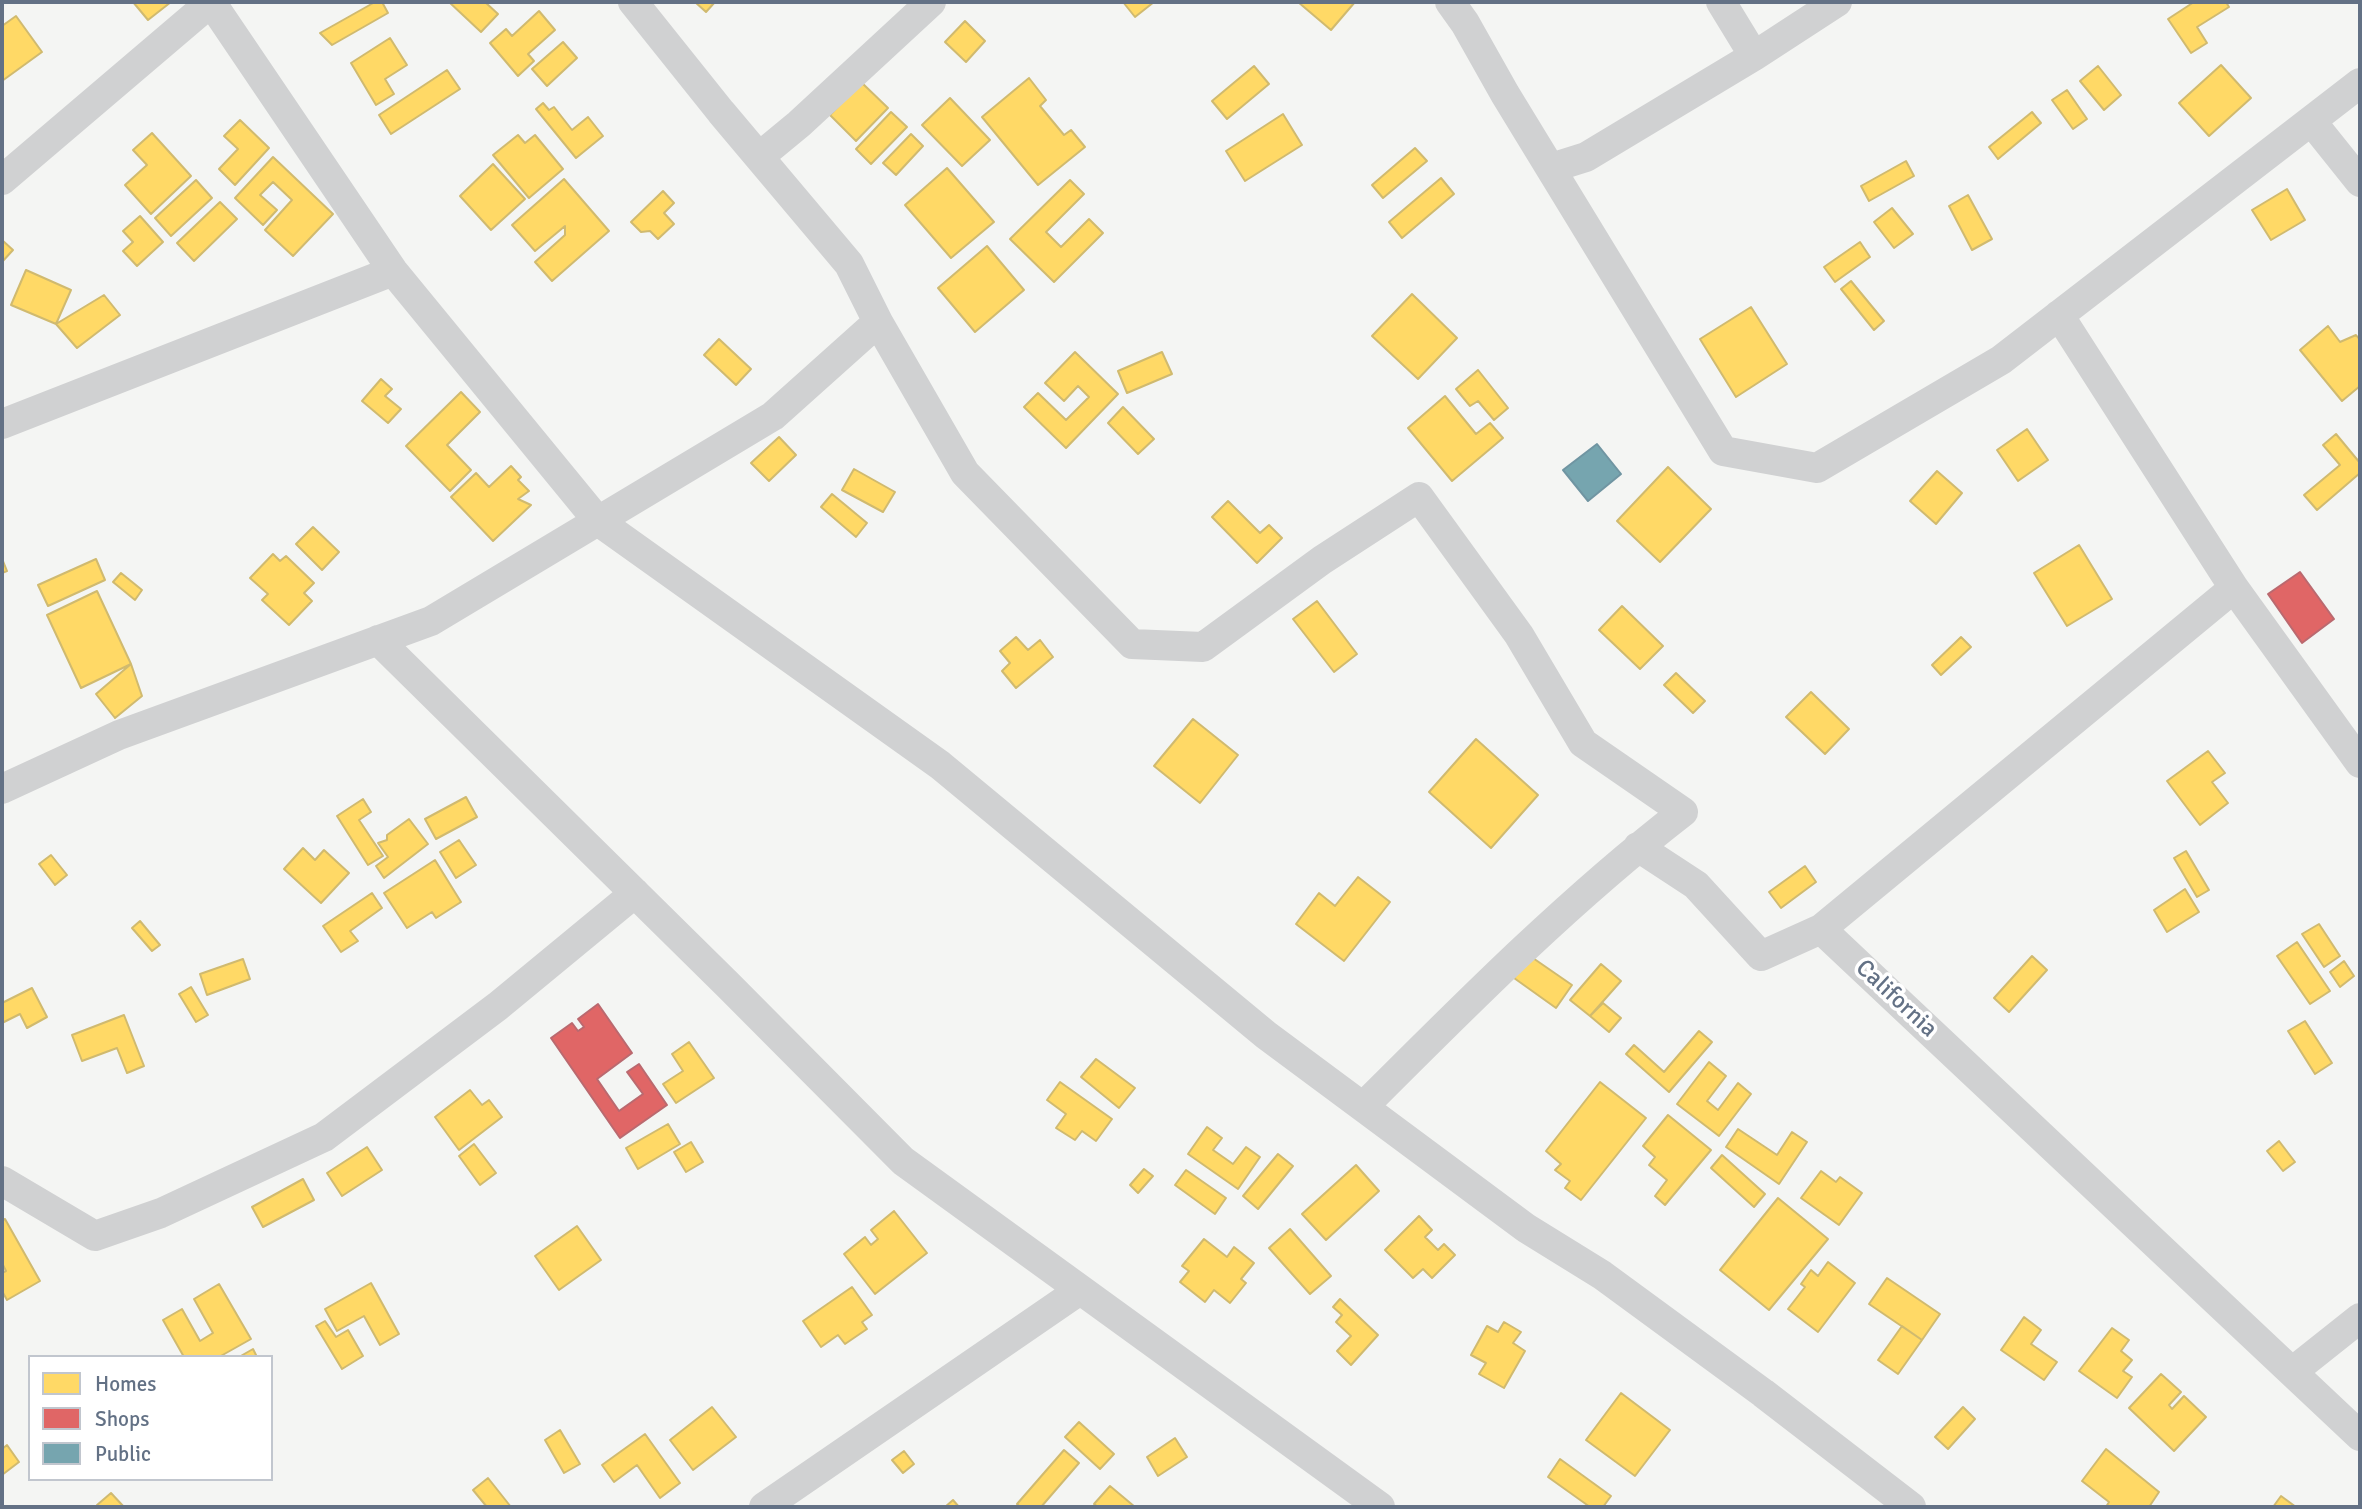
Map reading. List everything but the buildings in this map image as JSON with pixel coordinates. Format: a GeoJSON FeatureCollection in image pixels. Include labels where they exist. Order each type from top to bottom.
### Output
{"type":"FeatureCollection","features":[{"type":"Feature","properties":{"kind":"street"},"geometry":{"type":"LineString","coordinates":[[2,180],[211,2],[393,271],[598,522],[940,765],[1266,1035],[1526,1228],[1613,1283],[1763,1393],[1911,1507]]}},
{"type":"Feature","properties":{"kind":"street"},"geometry":{"type":"LineString","coordinates":[[633,2],[849,264],[878,322],[965,473],[1132,644],[1203,647],[1322,559],[1419,497],[1519,635],[1583,743],[1683,812],[1637,847],[1497,972],[1363,1107]]}},
{"type":"Feature","properties":{"kind":"street"},"geometry":{"type":"LineString","coordinates":[[759,157],[799,124],[931,2]]}},
{"type":"Feature","properties":{"kind":"street"},"geometry":{"type":"LineString","coordinates":[[1450,2],[1723,451],[1817,468],[2001,360],[2360,83]]}},
{"type":"Feature","properties":{"kind":"street"},"geometry":{"type":"LineString","coordinates":[[1721,2],[1754,56]]}},
{"type":"Feature","properties":{"kind":"street"},"geometry":{"type":"LineString","coordinates":[[1551,169],[1586,157],[1754,56],[1837,2]]}},
{"type":"Feature","properties":{"kind":"street"},"geometry":{"type":"LineString","coordinates":[[2312,122],[2360,182]]}},
{"type":"Feature","properties":{"kind":"street"},"geometry":{"type":"LineString","coordinates":[[2,424],[393,271]]}},
{"type":"Feature","properties":{"kind":"street"},"geometry":{"type":"LineString","coordinates":[[2059,315],[2234,588],[2360,763]]}},
{"type":"Feature","properties":{"kind":"street"},"geometry":{"type":"LineString","coordinates":[[2,789],[119,734],[431,621],[773,416],[878,322]]}},
{"type":"Feature","properties":{"kind":"street"},"geometry":{"type":"LineString","coordinates":[[1637,847],[1696,885],[1761,956],[1821,929],[2234,588]]}},
{"type":"Feature","properties":{"kind":"street"},"geometry":{"type":"LineString","coordinates":[[378,640],[635,892],[903,1161],[1367,1504]]}},
{"type":"Feature","properties":{"kind":"street"},"geometry":{"type":"LineString","coordinates":[[2,1181],[95,1236],[161,1213],[324,1137],[498,1006],[635,892]]}},
{"type":"Feature","properties":{"kind":"street","name":"California"},"geometry":{"type":"LineString","coordinates":[[1821,929],[2360,1436]]}},
{"type":"Feature","properties":{"kind":"street"},"geometry":{"type":"LineString","coordinates":[[764,1507],[1080,1290]]}},
{"type":"Feature","properties":{"kind":"street"},"geometry":{"type":"LineString","coordinates":[[2292,1372],[2360,1318]]}}]}
